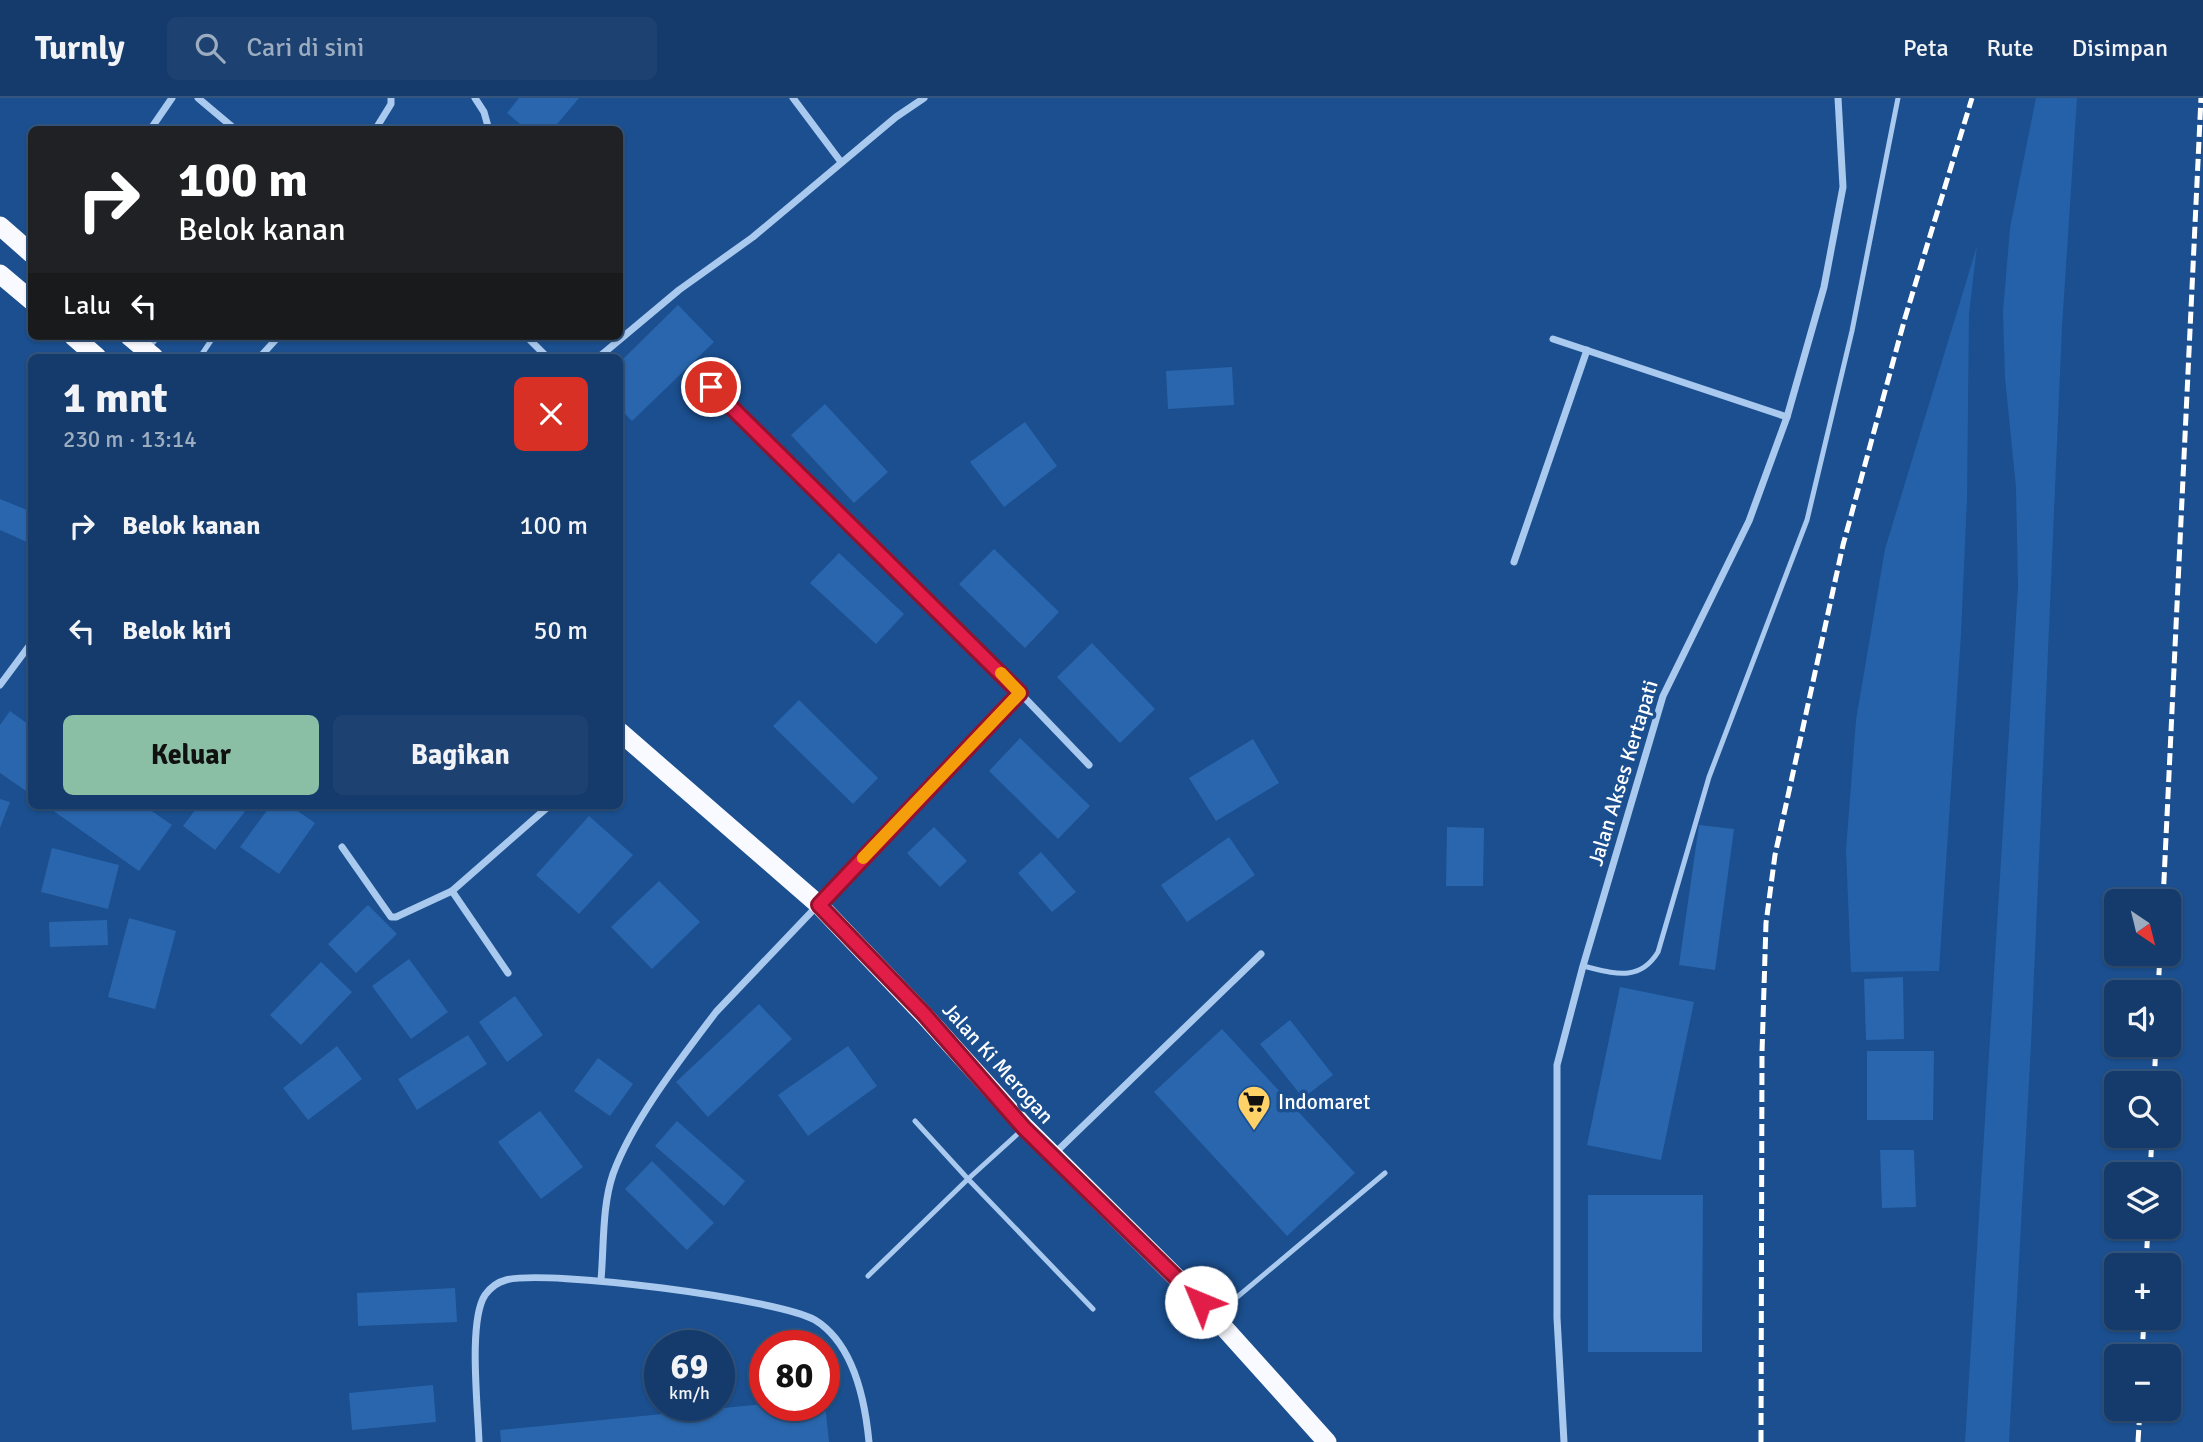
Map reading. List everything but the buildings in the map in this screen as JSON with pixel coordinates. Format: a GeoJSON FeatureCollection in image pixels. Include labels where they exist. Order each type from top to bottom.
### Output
{"type":"FeatureCollection","features":[{"type":"Feature","properties":{"kind":"highway"},"geometry":{"type":"LineString","coordinates":[[0,226],[28,250]]}},
{"type":"Feature","properties":{"kind":"highway"},"geometry":{"type":"LineString","coordinates":[[0,274],[28,298]]}},
{"type":"Feature","properties":{"kind":"highway"},"geometry":{"type":"LineString","coordinates":[[78,340],[94,354]]}},
{"type":"Feature","properties":{"kind":"highway"},"geometry":{"type":"LineString","coordinates":[[137,340],[153,348]]}},
{"type":"Feature","properties":{"kind":"highway","name":"Jalan Ki Merogan"},"geometry":{"type":"LineString","coordinates":[[623,739],[819,905],[924,1014],[1024,1128],[1214,1316],[1327,1442]]}},
{"type":"Feature","properties":{"kind":"street"},"geometry":{"type":"LineString","coordinates":[[153,126],[172,98]]}},
{"type":"Feature","properties":{"kind":"street"},"geometry":{"type":"LineString","coordinates":[[198,98],[231,126]]}},
{"type":"Feature","properties":{"kind":"street"},"geometry":{"type":"LineString","coordinates":[[377,126],[391,104],[391,98]]}},
{"type":"Feature","properties":{"kind":"street"},"geometry":{"type":"LineString","coordinates":[[475,98],[484,112],[487,126]]}},
{"type":"Feature","properties":{"kind":"street"},"geometry":{"type":"LineString","coordinates":[[793,98],[841,162]]}},
{"type":"Feature","properties":{"kind":"street"},"geometry":{"type":"LineString","coordinates":[[623,337],[679,290],[754,237],[896,117],[924,98]]}},
{"type":"Feature","properties":{"kind":"street","name":"Jalan Akses Kertapati"},"geometry":{"type":"LineString","coordinates":[[1564,1442],[1557,1318],[1557,1065],[1662,696],[1749,521],[1787,416],[1824,288],[1843,187],[1838,98]]}},
{"type":"Feature","properties":{"kind":"street"},"geometry":{"type":"LineString","coordinates":[[1553,339],[1787,416]]}},
{"type":"Feature","properties":{"kind":"street"},"geometry":{"type":"LineString","coordinates":[[263,354],[275,340]]}},
{"type":"Feature","properties":{"kind":"street"},"geometry":{"type":"LineString","coordinates":[[530,340],[544,354]]}},
{"type":"Feature","properties":{"kind":"street"},"geometry":{"type":"LineString","coordinates":[[603,354],[619,340]]}},
{"type":"Feature","properties":{"kind":"street"},"geometry":{"type":"LineString","coordinates":[[1514,562],[1587,350]]}},
{"type":"Feature","properties":{"kind":"street"},"geometry":{"type":"LineString","coordinates":[[711,387],[1020,693],[1089,765]]}},
{"type":"Feature","properties":{"kind":"street"},"geometry":{"type":"LineString","coordinates":[[0,685],[28,647]]}},
{"type":"Feature","properties":{"kind":"street"},"geometry":{"type":"LineString","coordinates":[[601,1280],[613,1175],[623,1152],[680,1060],[716,1012],[1020,693]]}},
{"type":"Feature","properties":{"kind":"street"},"geometry":{"type":"LineString","coordinates":[[342,847],[391,917],[452,891],[545,809]]}},
{"type":"Feature","properties":{"kind":"street"},"geometry":{"type":"LineString","coordinates":[[452,891],[508,972]]}},
{"type":"Feature","properties":{"kind":"street"},"geometry":{"type":"LineString","coordinates":[[1052,1156],[1261,954]]}},
{"type":"Feature","properties":{"kind":"street"},"geometry":{"type":"LineString","coordinates":[[479,1442],[476,1316],[486,1294],[503,1280],[515,1278],[601,1280],[778,1307],[814,1320],[838,1342],[855,1371],[869,1442]]}},
{"type":"Feature","properties":{"kind":"lane"},"geometry":{"type":"LineString","coordinates":[[1583,966],[1620,974],[1634,974],[1651,964],[1658,952],[1709,777],[1807,520],[1852,331],[1898,98]]}},
{"type":"Feature","properties":{"kind":"lane"},"geometry":{"type":"LineString","coordinates":[[915,1121],[1093,1310]]}},
{"type":"Feature","properties":{"kind":"lane"},"geometry":{"type":"LineString","coordinates":[[868,1276],[1024,1128]]}},
{"type":"Feature","properties":{"kind":"lane"},"geometry":{"type":"LineString","coordinates":[[1214,1316],[1385,1173]]}},
{"type":"Feature","properties":{"kind":"shaded area"},"geometry":{"type":"Polygon","coordinates":[[[2036,98],[2077,98],[2062,327],[2031,1045],[2009,1442],[1965,1442],[2018,586],[2016,488],[2005,378],[2003,311],[2010,228],[2036,98]]]}},
{"type":"Feature","properties":{"kind":"shaded area"},"geometry":{"type":"Polygon","coordinates":[[[1977,246],[1969,314],[1967,498],[1961,634],[1939,971],[1851,972],[1846,850],[1856,720],[1885,549],[1977,246]]]}},
{"type":"Feature","properties":{"kind":"railway"},"geometry":{"type":"LineString","coordinates":[[1761,1442],[1762,1053],[1766,923],[1775,855],[1843,545],[1905,318],[1972,98]]}},
{"type":"Feature","properties":{"kind":"railway"},"geometry":{"type":"LineString","coordinates":[[2164,889],[2201,98]]}},
{"type":"Feature","properties":{"kind":"railway"},"geometry":{"type":"LineString","coordinates":[[2159,966],[2159,980]]}},
{"type":"Feature","properties":{"kind":"railway"},"geometry":{"type":"LineString","coordinates":[[2155,1057],[2155,1071]]}},
{"type":"Feature","properties":{"kind":"railway"},"geometry":{"type":"LineString","coordinates":[[2151,1148],[2151,1162]]}},
{"type":"Feature","properties":{"kind":"railway"},"geometry":{"type":"LineString","coordinates":[[2147,1239],[2147,1253]]}},
{"type":"Feature","properties":{"kind":"railway"},"geometry":{"type":"LineString","coordinates":[[2143,1330],[2143,1344]]}},
{"type":"Feature","properties":{"kind":"railway"},"geometry":{"type":"LineString","coordinates":[[2138,1442],[2139,1421]]}},
{"type":"Feature","properties":{"kind":"slow traffic"},"geometry":{"type":"LineString","coordinates":[[863,858],[1020,693],[1001,673]]}},
{"type":"Feature","properties":{"kind":"place","name":"Indomaret"},"geometry":{"type":"Point","coordinates":[1254,1132]}},
{"type":"Feature","properties":{"kind":"route"},"geometry":{"type":"LineString","coordinates":[[711,387],[1020,693],[819,905],[924,1014],[1024,1128],[1201,1302]]}}]}
